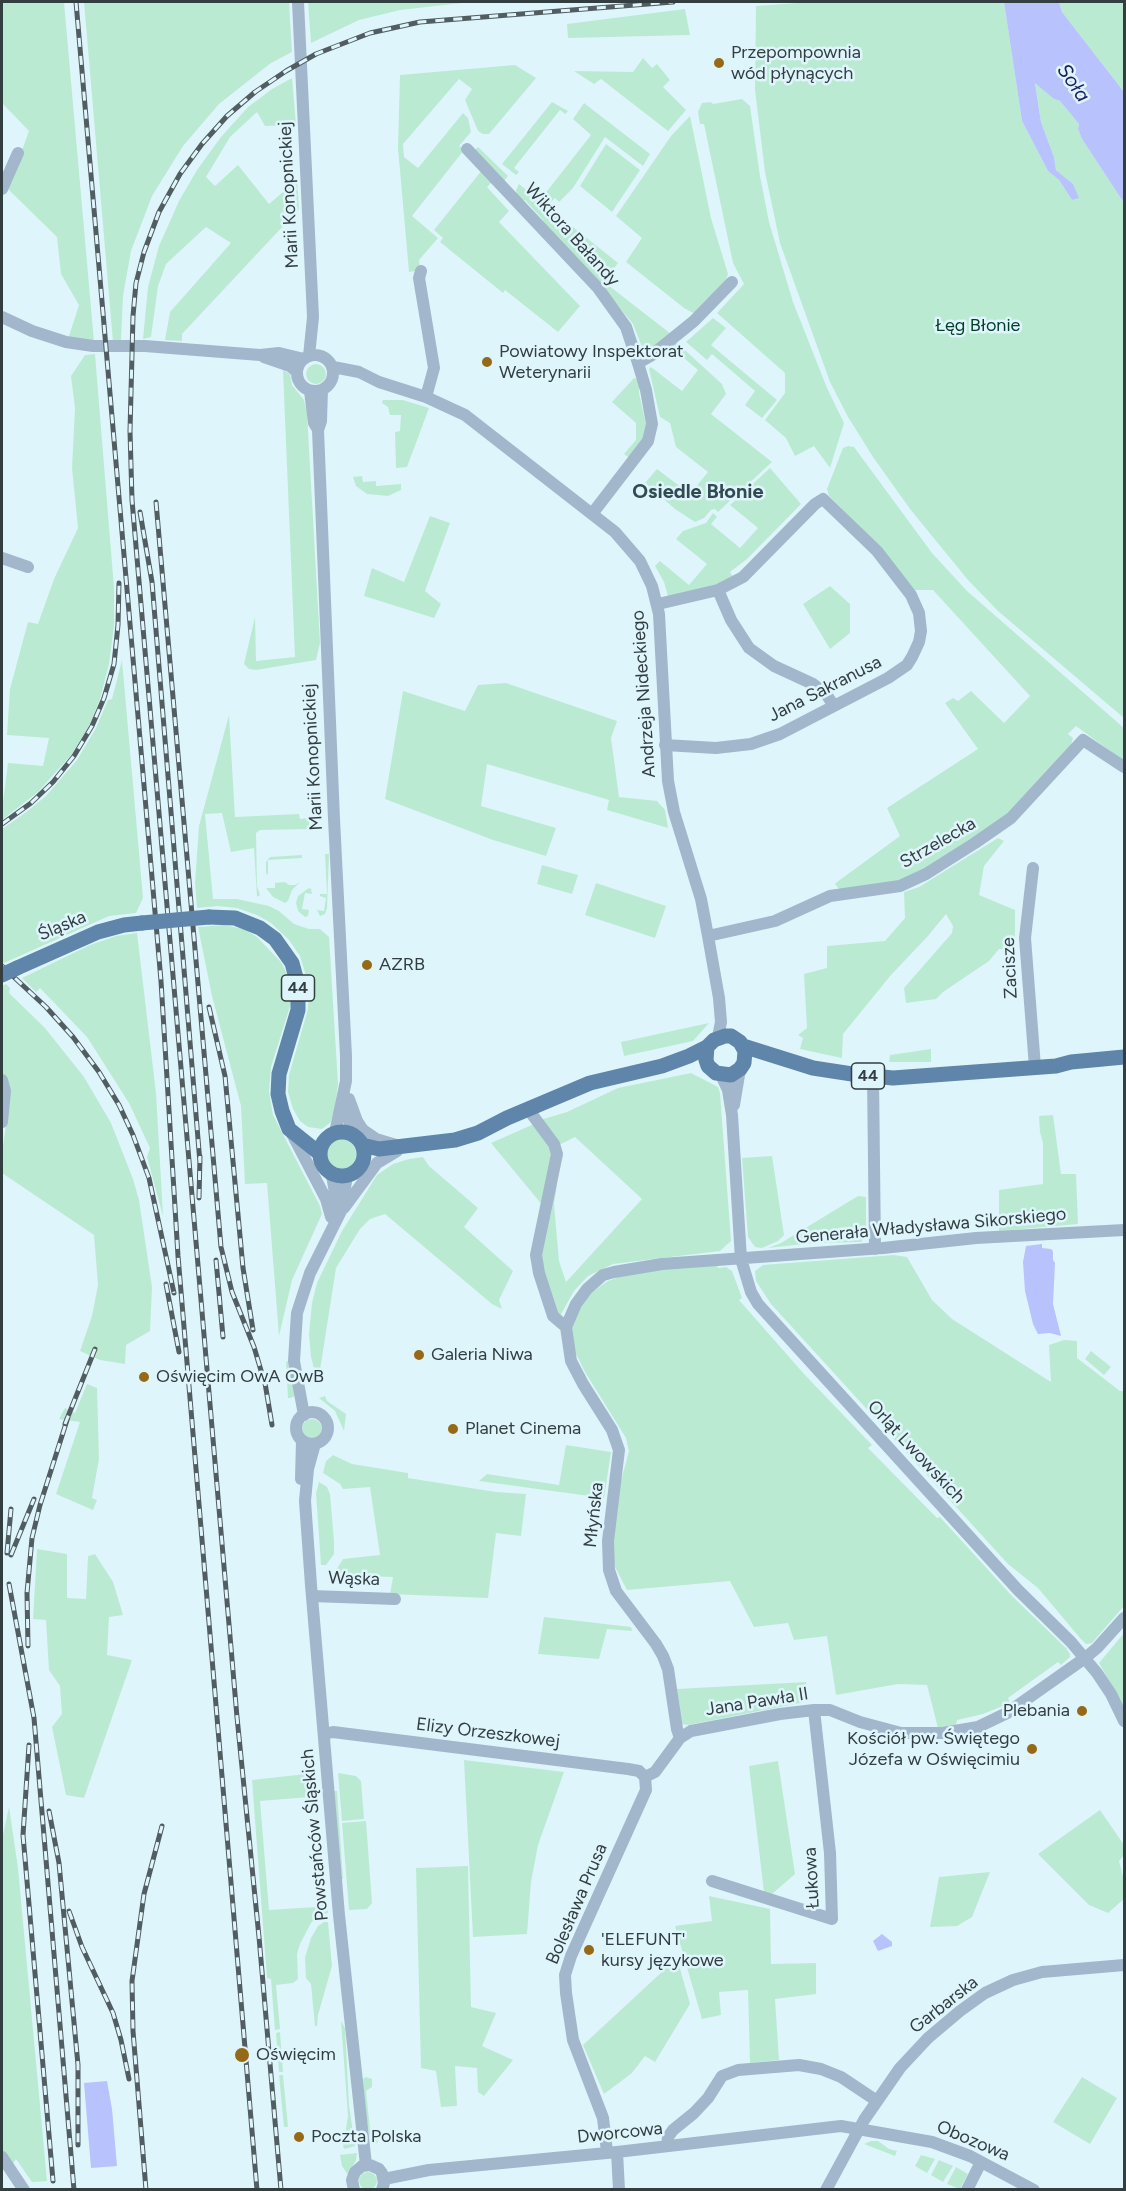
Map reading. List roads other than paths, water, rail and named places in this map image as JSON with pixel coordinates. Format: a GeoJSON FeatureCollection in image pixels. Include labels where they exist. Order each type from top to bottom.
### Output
{"type":"FeatureCollection","features":[{"type":"Feature","properties":{"kind":"main road","name":"Śląska"},"geometry":{"type":"LineString","coordinates":[[2,975],[98,932],[124,925],[209,917],[235,918],[260,928],[275,939],[292,963],[299,996],[294,1025],[279,1074],[278,1094],[282,1111]]}},
{"type":"Feature","properties":{"kind":"main road","name":"44"},"geometry":{"type":"LineString","coordinates":[[363,1153],[379,1149],[445,1142],[478,1133],[590,1083],[662,1065],[724,1036],[789,1062]]}},
{"type":"Feature","properties":{"kind":"main road"},"geometry":{"type":"LineString","coordinates":[[713,1042],[706,1060],[715,1070]]}},
{"type":"Feature","properties":{"kind":"main road"},"geometry":{"type":"LineString","coordinates":[[740,1043],[745,1051],[742,1066]]}},
{"type":"Feature","properties":{"kind":"main road","name":"44"},"geometry":{"type":"LineString","coordinates":[[662,1065],[690,1064],[731,1074],[742,1066],[760,1060],[789,1062],[831,1071],[873,1076],[913,1077],[1056,1066],[1071,1062],[1125,1057]]}},
{"type":"Feature","properties":{"kind":"main road","name":"44"},"geometry":{"type":"LineString","coordinates":[[1056,1066],[1067,1071],[1125,1066]]}},
{"type":"Feature","properties":{"kind":"main road","name":"44"},"geometry":{"type":"LineString","coordinates":[[282,1111],[289,1129]]}},
{"type":"Feature","properties":{"kind":"main road"},"geometry":{"type":"LineString","coordinates":[[282,1111],[299,1130],[308,1136],[332,1140]]}},
{"type":"Feature","properties":{"kind":"main road"},"geometry":{"type":"LineString","coordinates":[[289,1129],[332,1140],[363,1153],[360,1167],[340,1176],[322,1166],[332,1140]]}},
{"type":"Feature","properties":{"kind":"street","name":"Marii Konopnickiej"},"geometry":{"type":"LineString","coordinates":[[298,2],[313,316],[311,357]]}},
{"type":"Feature","properties":{"kind":"street","name":"Wiktora Bałandy"},"geometry":{"type":"LineString","coordinates":[[467,148],[598,288],[626,327],[646,390],[652,424],[648,441],[592,514]]}},
{"type":"Feature","properties":{"kind":"street"},"geometry":{"type":"LineString","coordinates":[[2,189],[18,153]]}},
{"type":"Feature","properties":{"kind":"street"},"geometry":{"type":"LineString","coordinates":[[421,271],[419,278],[434,368],[426,397]]}},
{"type":"Feature","properties":{"kind":"street"},"geometry":{"type":"LineString","coordinates":[[638,363],[652,355],[694,321],[732,282]]}},
{"type":"Feature","properties":{"kind":"street"},"geometry":{"type":"LineString","coordinates":[[2,317],[32,331],[93,346],[145,346],[260,355],[279,353],[326,358],[333,373],[316,391],[302,387],[297,372],[298,366],[311,357]]}},
{"type":"Feature","properties":{"kind":"street"},"geometry":{"type":"LineString","coordinates":[[260,355],[290,366],[297,372]]}},
{"type":"Feature","properties":{"kind":"street","name":"Andrzeja Nideckiego"},"geometry":{"type":"LineString","coordinates":[[333,373],[359,372],[379,382],[448,406],[472,420],[615,532],[633,551],[649,578],[658,604],[660,624],[665,745],[670,797],[699,892],[719,998],[721,1022],[713,1042]]}},
{"type":"Feature","properties":{"kind":"street","name":"Marii Konopnickiej"},"geometry":{"type":"LineString","coordinates":[[316,391],[314,423],[318,430],[346,1081],[349,1099],[332,1140]]}},
{"type":"Feature","properties":{"kind":"street","name":"Jana Sakranusa"},"geometry":{"type":"LineString","coordinates":[[665,745],[716,748],[751,744],[780,734],[900,670],[912,657],[919,642],[920,622],[916,604],[885,560],[823,499],[743,577],[718,590]]}},
{"type":"Feature","properties":{"kind":"street"},"geometry":{"type":"LineString","coordinates":[[2,558],[28,567]]}},
{"type":"Feature","properties":{"kind":"street"},"geometry":{"type":"LineString","coordinates":[[658,604],[718,590],[731,620],[749,648],[774,666],[813,684],[826,694],[834,706]]}},
{"type":"Feature","properties":{"kind":"street","name":"Strzelecka"},"geometry":{"type":"LineString","coordinates":[[708,936],[775,921],[830,896],[900,885],[926,874],[1011,818],[1083,740],[1125,767]]}},
{"type":"Feature","properties":{"kind":"street","name":"Zacisze"},"geometry":{"type":"LineString","coordinates":[[1033,868],[1025,938],[1035,1067]]}},
{"type":"Feature","properties":{"kind":"street","name":"Andrzeja Nideckiego"},"geometry":{"type":"LineString","coordinates":[[719,998],[740,1043]]}},
{"type":"Feature","properties":{"kind":"street","name":"Orląt Lwowskich"},"geometry":{"type":"LineString","coordinates":[[732,1115],[742,1066]]}},
{"type":"Feature","properties":{"kind":"street","name":"Orląt Lwowskich"},"geometry":{"type":"LineString","coordinates":[[715,1070],[728,1090],[732,1115],[741,1259],[751,1292],[770,1320],[1018,1590],[1071,1641],[1111,1694],[1125,1721]]}},
{"type":"Feature","properties":{"kind":"street"},"geometry":{"type":"LineString","coordinates":[[873,1076],[875,1249]]}},
{"type":"Feature","properties":{"kind":"street"},"geometry":{"type":"LineString","coordinates":[[2,1080],[5,1091],[2,1122]]}},
{"type":"Feature","properties":{"kind":"street","name":"Marii Konopnickiej"},"geometry":{"type":"LineString","coordinates":[[332,1140],[346,1081]]}},
{"type":"Feature","properties":{"kind":"street"},"geometry":{"type":"LineString","coordinates":[[349,1099],[363,1130],[376,1139],[402,1147]]}},
{"type":"Feature","properties":{"kind":"street","name":"Młyńska"},"geometry":{"type":"LineString","coordinates":[[528,1109],[554,1144],[557,1154],[536,1255],[538,1273],[553,1316],[566,1326],[571,1361],[612,1430],[619,1450],[608,1541],[609,1570],[619,1596],[663,1656],[668,1669],[680,1738]]}},
{"type":"Feature","properties":{"kind":"street"},"geometry":{"type":"LineString","coordinates":[[289,1129],[336,1214]]}},
{"type":"Feature","properties":{"kind":"street"},"geometry":{"type":"LineString","coordinates":[[309,1413],[296,1345],[297,1313],[305,1285],[336,1214],[377,1163],[402,1147]]}},
{"type":"Feature","properties":{"kind":"street"},"geometry":{"type":"LineString","coordinates":[[336,1214],[340,1176]]}},
{"type":"Feature","properties":{"kind":"street","name":"Generała Władysława Sikorskiego"},"geometry":{"type":"LineString","coordinates":[[741,1259],[875,1249],[976,1238],[1125,1230]]}},
{"type":"Feature","properties":{"kind":"street"},"geometry":{"type":"LineString","coordinates":[[566,1326],[576,1304],[587,1289],[603,1275],[624,1269],[716,1259],[741,1259]]}},
{"type":"Feature","properties":{"kind":"street"},"geometry":{"type":"LineString","coordinates":[[309,1413],[322,1416],[328,1425],[326,1437],[315,1444],[302,1441],[297,1434],[297,1425],[309,1413]]}},
{"type":"Feature","properties":{"kind":"street","name":"Powstańców Śląskich"},"geometry":{"type":"LineString","coordinates":[[302,1441],[300,1476],[305,1501],[354,2073],[366,2165]]}},
{"type":"Feature","properties":{"kind":"street","name":"Powstańców Śląskich"},"geometry":{"type":"LineString","coordinates":[[305,1501],[308,1469],[315,1444]]}},
{"type":"Feature","properties":{"kind":"street","name":"Wąska"},"geometry":{"type":"LineString","coordinates":[[312,1596],[395,1599]]}},
{"type":"Feature","properties":{"kind":"street","name":"Jana Pawła II"},"geometry":{"type":"LineString","coordinates":[[680,1738],[691,1731],[814,1710],[830,1710],[860,1722],[901,1733],[927,1735],[978,1727],[1007,1713],[1085,1658],[1125,1618]]}},
{"type":"Feature","properties":{"kind":"street","name":"Łukowa"},"geometry":{"type":"LineString","coordinates":[[712,1881],[832,1919],[830,1853],[814,1710]]}},
{"type":"Feature","properties":{"kind":"street","name":"Elizy Orzeszkowej"},"geometry":{"type":"LineString","coordinates":[[324,1734],[333,1732],[628,1769],[639,1771],[645,1777]]}},
{"type":"Feature","properties":{"kind":"street"},"geometry":{"type":"LineString","coordinates":[[645,1777],[655,1772],[680,1738]]}},
{"type":"Feature","properties":{"kind":"street","name":"Bolesława Prusa"},"geometry":{"type":"LineString","coordinates":[[619,2190],[603,2118],[573,2040],[565,1975],[571,1956],[646,1790],[645,1777]]}},
{"type":"Feature","properties":{"kind":"street","name":"Garbarska"},"geometry":{"type":"LineString","coordinates":[[826,2190],[860,2129],[900,2068],[928,2038],[960,2011],[985,1993],[1013,1980],[1042,1972],[1125,1965]]}},
{"type":"Feature","properties":{"kind":"street"},"geometry":{"type":"LineString","coordinates":[[667,2146],[668,2137],[673,2130],[708,2098],[722,2076],[738,2070],[799,2065],[821,2069],[841,2077],[877,2101]]}},
{"type":"Feature","properties":{"kind":"street","name":"Dworcowa"},"geometry":{"type":"LineString","coordinates":[[383,2184],[429,2170],[841,2126],[860,2129]]}},
{"type":"Feature","properties":{"kind":"street","name":"Obozowa"},"geometry":{"type":"LineString","coordinates":[[860,2129],[932,2142],[981,2162],[1034,2190]]}},
{"type":"Feature","properties":{"kind":"street"},"geometry":{"type":"LineString","coordinates":[[2,2157],[24,2190]]}},
{"type":"Feature","properties":{"kind":"street"},"geometry":{"type":"LineString","coordinates":[[967,2190],[981,2162]]}},
{"type":"Feature","properties":{"kind":"street"},"geometry":{"type":"LineString","coordinates":[[354,2190],[353,2176],[358,2168],[366,2165],[379,2169],[383,2184]]}},
{"type":"Feature","properties":{"kind":"water","name":"Soła"},"geometry":{"type":"Polygon","coordinates":[[[1004,2],[1059,2],[1062,12],[1124,92],[1124,203],[1082,139],[1078,129],[1079,124],[1060,101],[1054,99],[1035,83],[1041,122],[1054,157],[1056,170],[1073,184],[1079,198],[1072,200],[1059,180],[1048,171],[1022,121],[1004,2]]]}},
{"type":"Feature","properties":{"kind":"water"},"geometry":{"type":"Polygon","coordinates":[[[1042,1244],[1042,1248],[1053,1251],[1055,1263],[1053,1304],[1061,1336],[1050,1333],[1038,1334],[1033,1324],[1025,1291],[1023,1262],[1026,1246],[1042,1244]]]}},
{"type":"Feature","properties":{"kind":"water"},"geometry":{"type":"Polygon","coordinates":[[[882,1934],[892,1942],[892,1946],[878,1951],[873,1941],[882,1934]]]}},
{"type":"Feature","properties":{"kind":"water"},"geometry":{"type":"Polygon","coordinates":[[[107,2081],[117,2166],[91,2168],[84,2083],[107,2081]]]}},
{"type":"Feature","properties":{"kind":"railway"},"geometry":{"type":"LineString","coordinates":[[76,2],[161,981],[178,1256],[257,2190]]}},
{"type":"Feature","properties":{"kind":"railway"},"geometry":{"type":"LineString","coordinates":[[281,2190],[237,1717],[132,500],[130,431],[136,283],[144,252],[159,212],[180,174],[202,144],[227,116],[255,92],[316,54],[370,33],[420,22],[673,2]]}},
{"type":"Feature","properties":{"kind":"railway"},"geometry":{"type":"LineString","coordinates":[[156,502],[221,1247],[232,1292],[254,1347],[265,1384]]}},
{"type":"Feature","properties":{"kind":"railway"},"geometry":{"type":"LineString","coordinates":[[140,512],[152,582],[200,1163]]}},
{"type":"Feature","properties":{"kind":"railway"},"geometry":{"type":"LineString","coordinates":[[2,824],[31,803],[53,782],[74,756],[92,726],[104,698],[114,664],[119,583]]}},
{"type":"Feature","properties":{"kind":"railway"},"geometry":{"type":"LineString","coordinates":[[2,966],[46,1007],[73,1037],[99,1072],[119,1105],[149,1178],[174,1293]]}},
{"type":"Feature","properties":{"kind":"railway"},"geometry":{"type":"LineString","coordinates":[[209,1007],[225,1076],[243,1268],[253,1330]]}},
{"type":"Feature","properties":{"kind":"railway"},"geometry":{"type":"LineString","coordinates":[[199,1198],[200,1156]]}},
{"type":"Feature","properties":{"kind":"railway"},"geometry":{"type":"LineString","coordinates":[[216,1260],[223,1337]]}},
{"type":"Feature","properties":{"kind":"railway"},"geometry":{"type":"LineString","coordinates":[[166,1284],[179,1352]]}},
{"type":"Feature","properties":{"kind":"railway"},"geometry":{"type":"LineString","coordinates":[[65,1424],[95,1349]]}},
{"type":"Feature","properties":{"kind":"railway"},"geometry":{"type":"LineString","coordinates":[[264,1377],[272,1425]]}},
{"type":"Feature","properties":{"kind":"railway"},"geometry":{"type":"LineString","coordinates":[[28,1646],[27,1593],[32,1538],[68,1417]]}},
{"type":"Feature","properties":{"kind":"railway"},"geometry":{"type":"LineString","coordinates":[[11,1555],[34,1499]]}},
{"type":"Feature","properties":{"kind":"railway"},"geometry":{"type":"LineString","coordinates":[[7,1553],[11,1509]]}},
{"type":"Feature","properties":{"kind":"railway"},"geometry":{"type":"LineString","coordinates":[[9,1584],[34,1718],[74,2190]]}},
{"type":"Feature","properties":{"kind":"railway"},"geometry":{"type":"LineString","coordinates":[[29,1745],[23,1835],[53,2181]]}},
{"type":"Feature","properties":{"kind":"railway"},"geometry":{"type":"LineString","coordinates":[[49,1811],[59,1863],[78,2065],[78,2145]]}},
{"type":"Feature","properties":{"kind":"railway"},"geometry":{"type":"LineString","coordinates":[[146,2190],[133,2031],[132,1981],[144,1894],[162,1826]]}},
{"type":"Feature","properties":{"kind":"railway"},"geometry":{"type":"LineString","coordinates":[[69,1911],[82,1947],[113,2013],[129,2079]]}},
{"type":"Feature","properties":{"kind":"place","name":"Przepompownia wód płynących"},"geometry":{"type":"Point","coordinates":[719,63]}},
{"type":"Feature","properties":{"kind":"place","name":"Powiatowy Inspektorat Weterynarii"},"geometry":{"type":"Point","coordinates":[487,362]}},
{"type":"Feature","properties":{"kind":"place","name":"AZRB"},"geometry":{"type":"Point","coordinates":[367,965]}},
{"type":"Feature","properties":{"kind":"place","name":"Galeria Niwa"},"geometry":{"type":"Point","coordinates":[419,1355]}},
{"type":"Feature","properties":{"kind":"place","name":"Oświęcim OwA OwB"},"geometry":{"type":"Point","coordinates":[144,1377]}},
{"type":"Feature","properties":{"kind":"place","name":"Planet Cinema"},"geometry":{"type":"Point","coordinates":[453,1429]}},
{"type":"Feature","properties":{"kind":"place","name":"Plebania"},"geometry":{"type":"Point","coordinates":[1082,1711]}},
{"type":"Feature","properties":{"kind":"place","name":"Kościół pw. Świętego Józefa w Oświęcimiu"},"geometry":{"type":"Point","coordinates":[1032,1749]}},
{"type":"Feature","properties":{"kind":"place","name":"'ELEFUNT' kursy językowe"},"geometry":{"type":"Point","coordinates":[589,1950]}},
{"type":"Feature","properties":{"kind":"place","name":"Oświęcim"},"geometry":{"type":"Point","coordinates":[242,2055]}},
{"type":"Feature","properties":{"kind":"place","name":"Poczta Polska"},"geometry":{"type":"Point","coordinates":[299,2137]}},
{"type":"Feature","properties":{"kind":"district","name":"Osiedle Błonie"},"geometry":{"type":"Point","coordinates":[698,492]}},
{"type":"Feature","properties":{"kind":"park label","name":"Łęg Błonie"},"geometry":{"type":"Point","coordinates":[978,326]}}]}
